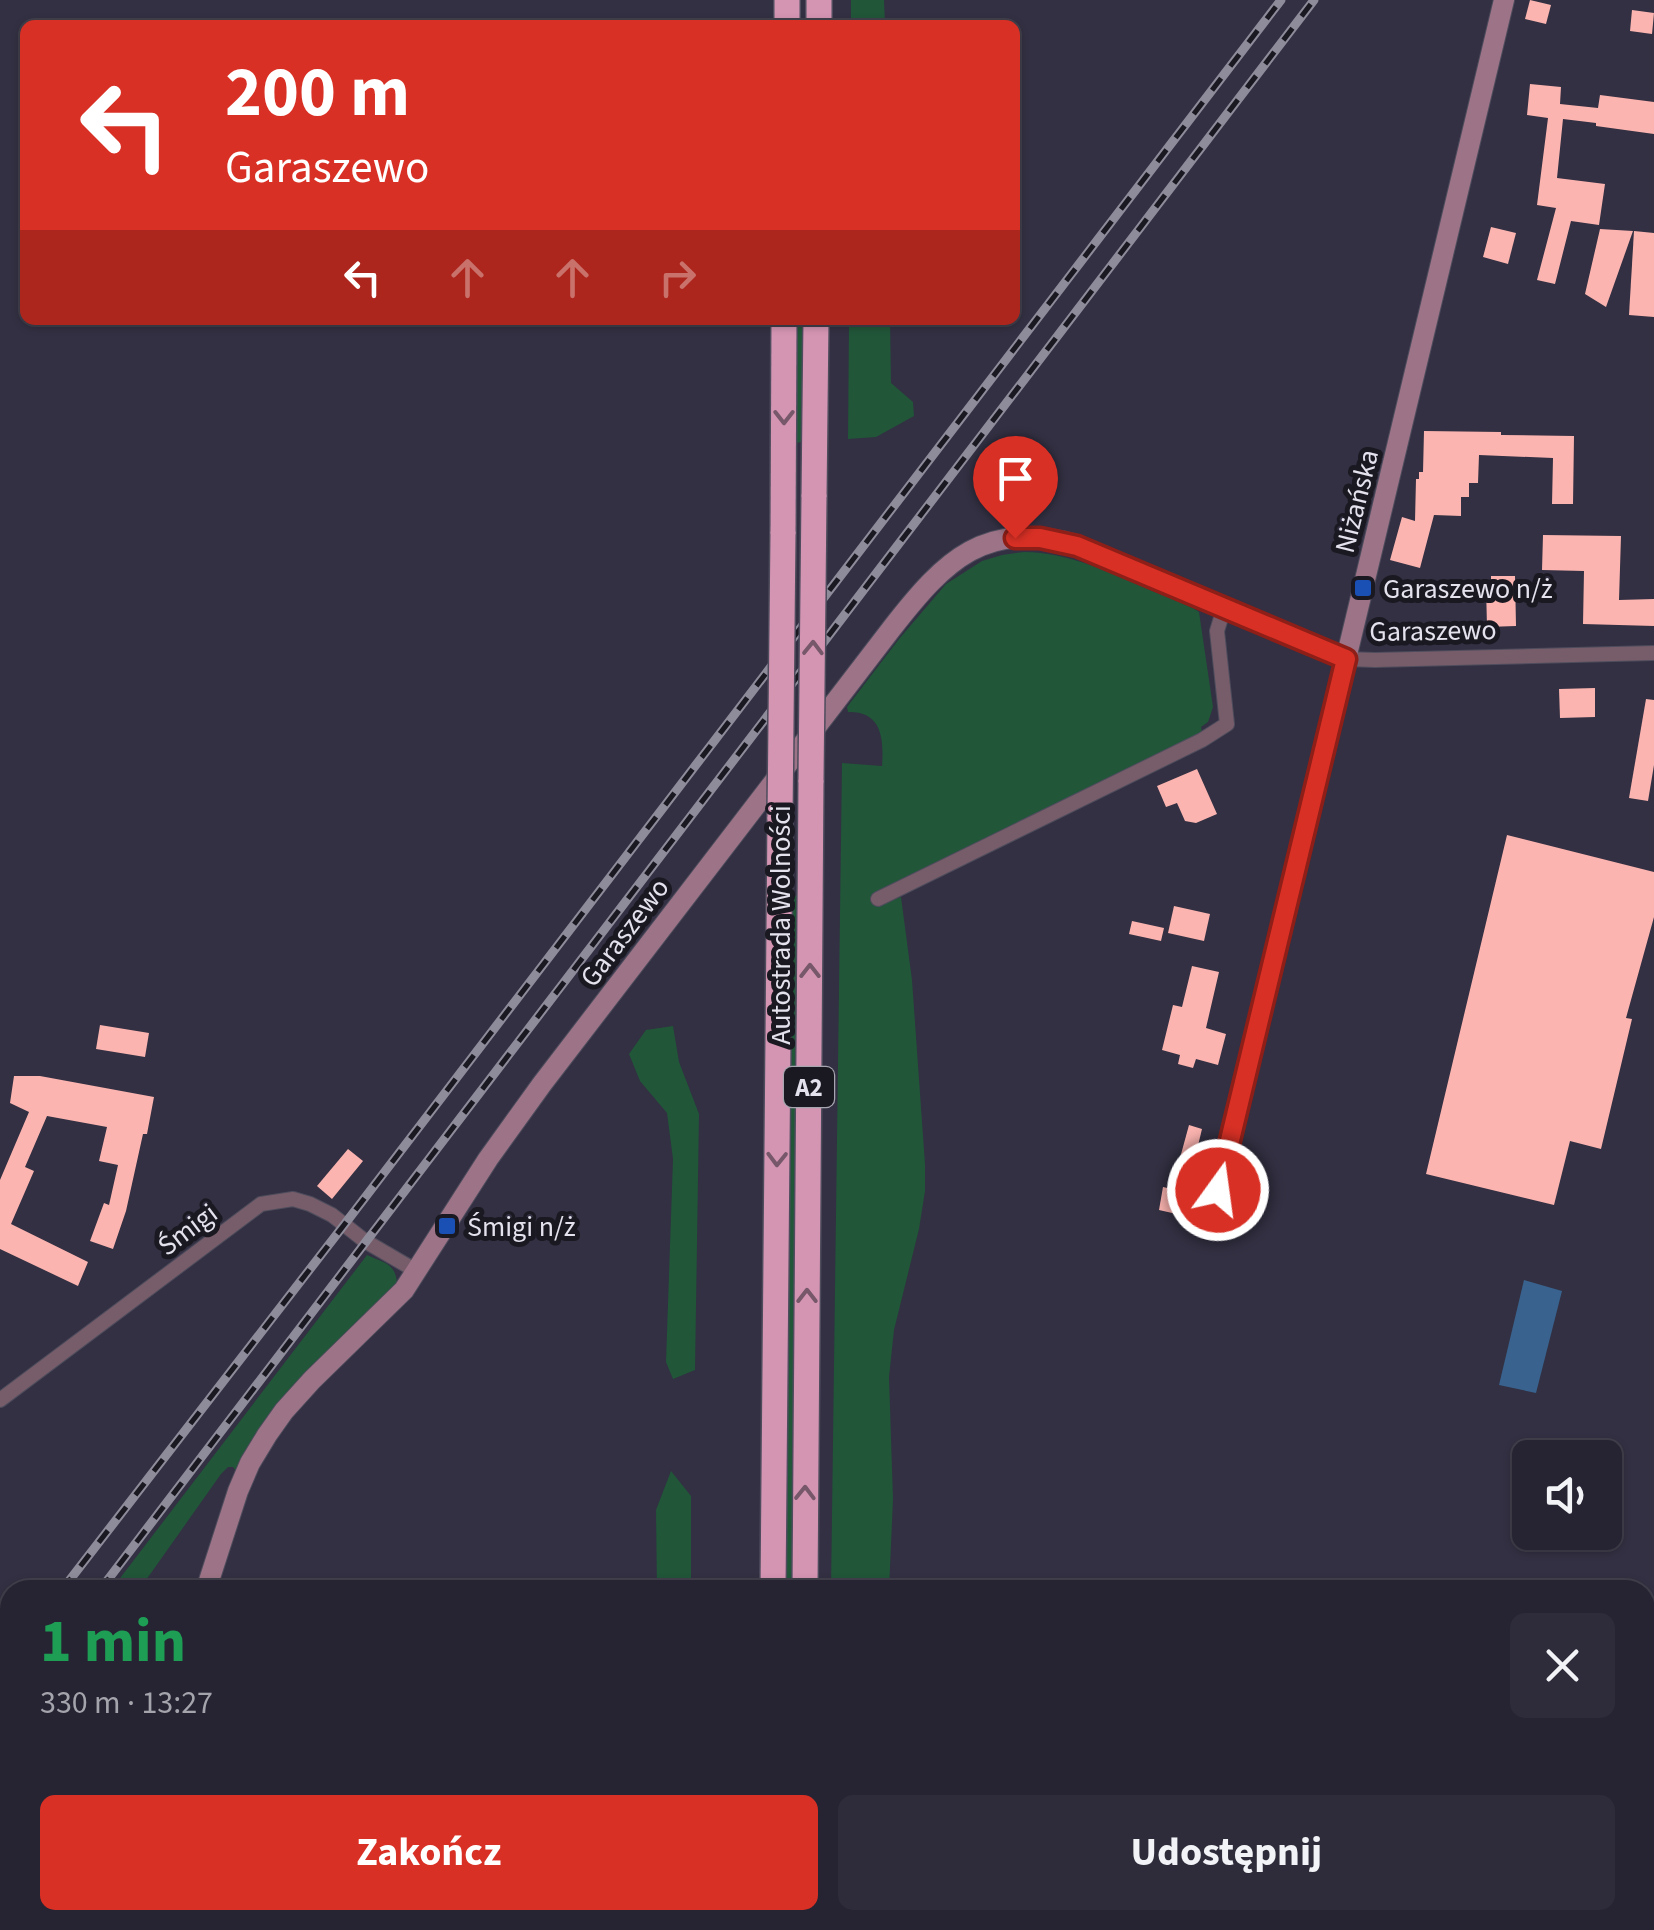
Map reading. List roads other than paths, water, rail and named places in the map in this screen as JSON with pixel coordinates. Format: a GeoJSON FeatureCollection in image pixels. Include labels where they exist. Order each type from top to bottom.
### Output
{"type":"FeatureCollection","features":[{"type":"Feature","properties":{"kind":"highway","name":"Autostrada Wolności"},"geometry":{"type":"LineString","coordinates":[[773,1580],[784,325]]}},
{"type":"Feature","properties":{"kind":"highway","name":"Autostrada Wolności"},"geometry":{"type":"LineString","coordinates":[[804,1580],[816,325]]}},
{"type":"Feature","properties":{"kind":"street","name":"Niżańska"},"geometry":{"type":"LineString","coordinates":[[1218,1190],[1504,0]]}},
{"type":"Feature","properties":{"kind":"street","name":"Garaszewo"},"geometry":{"type":"LineString","coordinates":[[209,1580],[238,1491],[267,1435],[331,1360],[404,1290],[488,1159],[542,1084],[892,628],[943,568],[975,548],[1002,539],[1040,538],[1077,546],[1346,659],[1654,653]]}},
{"type":"Feature","properties":{"kind":"street"},"geometry":{"type":"LineString","coordinates":[[878,899],[1202,740],[1227,724],[1216,631],[1224,608]]}},
{"type":"Feature","properties":{"kind":"street","name":"Śmigi"},"geometry":{"type":"LineString","coordinates":[[0,1400],[261,1204],[293,1199],[310,1204],[418,1272]]}},
{"type":"Feature","properties":{"kind":"water"},"geometry":{"type":"Polygon","coordinates":[[[1524,1280],[1562,1291],[1536,1393],[1499,1385],[1524,1280]]]}},
{"type":"Feature","properties":{"kind":"railway"},"geometry":{"type":"LineString","coordinates":[[70,1580],[1281,0]]}},
{"type":"Feature","properties":{"kind":"railway"},"geometry":{"type":"LineString","coordinates":[[108,1580],[1314,0]]}},
{"type":"Feature","properties":{"kind":"place","name":"Garaszewo n/ż"},"geometry":{"type":"Point","coordinates":[1363,588]}},
{"type":"Feature","properties":{"kind":"place","name":"Śmigi n/ż"},"geometry":{"type":"Point","coordinates":[447,1226]}}]}
